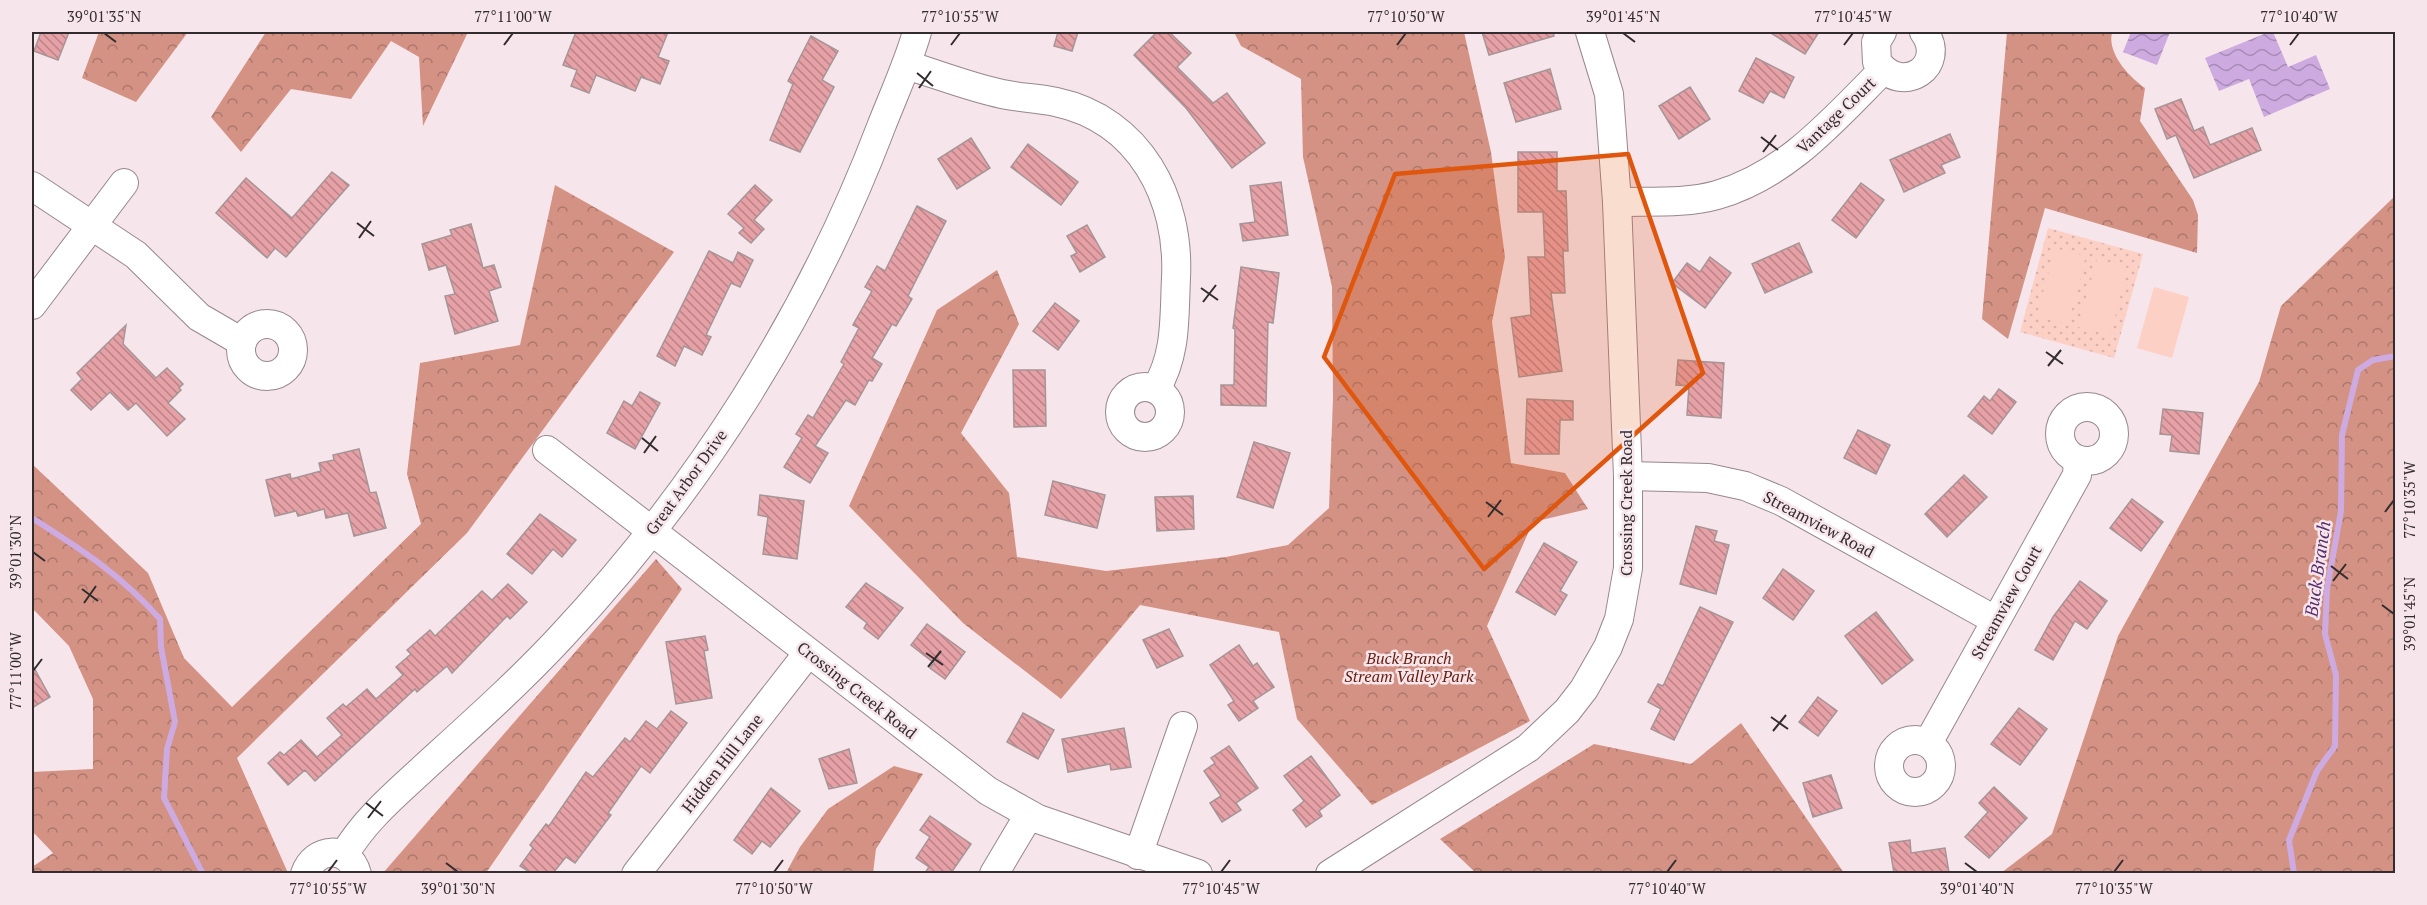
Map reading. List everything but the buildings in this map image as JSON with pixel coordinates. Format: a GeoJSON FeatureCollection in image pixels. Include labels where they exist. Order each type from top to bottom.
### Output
{"type":"FeatureCollection","features":[{"type":"Feature","properties":{"kind":"street","name":"Great Arbor Drive"},"geometry":{"type":"LineString","coordinates":[[305,873],[313,859],[328,852],[351,864],[362,827],[514,685],[559,639],[651,531],[706,456],[789,324],[857,190],[917,32]]}},
{"type":"Feature","properties":{"kind":"street","name":"Crossing Creek Road"},"geometry":{"type":"LineString","coordinates":[[1330,873],[1527,748],[1567,711],[1584,689],[1608,647],[1626,591],[1628,476],[1617,202],[1609,94],[1590,32]]}},
{"type":"Feature","properties":{"kind":"street","name":"Vantage Court"},"geometry":{"type":"LineString","coordinates":[[1882,32],[1876,42],[1875,52],[1883,70],[1901,78],[1919,73],[1930,57],[1931,47],[1924,32]]}},
{"type":"Feature","properties":{"kind":"street"},"geometry":{"type":"LineString","coordinates":[[906,65],[1002,94],[1058,102],[1097,118],[1126,138],[1147,163],[1162,190],[1173,219],[1177,248],[1173,346],[1167,370],[1156,388]]}},
{"type":"Feature","properties":{"kind":"street","name":"Vantage Court"},"geometry":{"type":"LineString","coordinates":[[1617,202],[1679,201],[1718,195],[1748,182],[1779,166],[1812,141],[1883,70]]}},
{"type":"Feature","properties":{"kind":"street"},"geometry":{"type":"LineString","coordinates":[[32,305],[124,183]]}},
{"type":"Feature","properties":{"kind":"street"},"geometry":{"type":"LineString","coordinates":[[32,186],[136,255],[200,317],[242,342]]}},
{"type":"Feature","properties":{"kind":"street","name":"Crossing Creek Road"},"geometry":{"type":"LineString","coordinates":[[547,450],[988,791],[1029,815],[1138,855],[1198,873]]}},
{"type":"Feature","properties":{"kind":"street","name":"Streamview Court"},"geometry":{"type":"LineString","coordinates":[[1928,743],[2077,475],[2078,459]]}},
{"type":"Feature","properties":{"kind":"street","name":"Streamview Road"},"geometry":{"type":"LineString","coordinates":[[1628,476],[1708,478],[1745,486],[1781,501],[1995,620]]}},
{"type":"Feature","properties":{"kind":"street","name":"Hidden Hill Lane"},"geometry":{"type":"LineString","coordinates":[[636,873],[808,653]]}},
{"type":"Feature","properties":{"kind":"street"},"geometry":{"type":"LineString","coordinates":[[1138,855],[1183,726]]}},
{"type":"Feature","properties":{"kind":"street"},"geometry":{"type":"LineString","coordinates":[[994,873],[1029,815]]}},
{"type":"Feature","properties":{"kind":"highlighted area"},"geometry":{"type":"Polygon","coordinates":[[[1628,154],[1703,373],[1484,569],[1324,357],[1395,174],[1628,154]]]}},
{"type":"Feature","properties":{"kind":"shaded area"},"geometry":{"type":"Polygon","coordinates":[[[2048,228],[2143,254],[2114,358],[2020,332],[2048,228]]]}},
{"type":"Feature","properties":{"kind":"shaded area"},"geometry":{"type":"Polygon","coordinates":[[[2055,248],[2086,256],[2068,324],[2037,315],[2055,248]]]}},
{"type":"Feature","properties":{"kind":"shaded area"},"geometry":{"type":"Polygon","coordinates":[[[2097,259],[2128,268],[2110,335],[2078,327],[2097,259]]]}},
{"type":"Feature","properties":{"kind":"shaded area"},"geometry":{"type":"Polygon","coordinates":[[[2154,287],[2189,297],[2172,358],[2137,348],[2154,287]]]}},
{"type":"Feature","properties":{"kind":"green space"},"geometry":{"type":"Polygon","coordinates":[[[99,32],[188,32],[136,102],[82,78],[99,32]]]}},
{"type":"Feature","properties":{"kind":"green space"},"geometry":{"type":"Polygon","coordinates":[[[266,32],[468,32],[423,126],[419,57],[391,41],[351,99],[291,89],[241,152],[211,117],[266,32]]]}},
{"type":"Feature","properties":{"kind":"green space","name":"Buck Branch Stream Valley Park"},"geometry":{"type":"Polygon","coordinates":[[[1234,32],[1464,32],[1491,152],[1505,257],[1492,322],[1511,463],[1565,473],[1588,509],[1533,522],[1487,626],[1530,721],[1372,805],[1297,719],[1279,632],[1140,605],[1061,699],[963,623],[849,506],[937,310],[997,270],[1019,324],[961,433],[1009,493],[1017,557],[1106,571],[1226,557],[1288,545],[1329,508],[1333,398],[1332,287],[1303,157],[1301,79],[1241,46],[1234,32]]]}},
{"type":"Feature","properties":{"kind":"green space"},"geometry":{"type":"Polygon","coordinates":[[[2007,32],[2112,32],[2113,48],[2120,63],[2145,88],[2140,121],[2193,200],[2198,215],[2197,253],[2045,208],[2008,339],[1982,319],[2007,32]]]}},
{"type":"Feature","properties":{"kind":"green space"},"geometry":{"type":"Polygon","coordinates":[[[555,185],[674,252],[467,533],[237,758],[288,873],[32,873],[32,867],[53,853],[32,831],[32,772],[93,769],[93,699],[69,646],[32,608],[32,464],[148,573],[184,658],[232,707],[421,524],[407,474],[420,363],[520,345],[555,185]]]}},
{"type":"Feature","properties":{"kind":"green space"},"geometry":{"type":"Polygon","coordinates":[[[2395,196],[2395,873],[2001,873],[2052,834],[2118,636],[2259,382],[2281,306],[2395,196]]]}},
{"type":"Feature","properties":{"kind":"green space"},"geometry":{"type":"Polygon","coordinates":[[[656,559],[682,589],[486,873],[383,873],[656,559]]]}},
{"type":"Feature","properties":{"kind":"green space"},"geometry":{"type":"Polygon","coordinates":[[[1741,723],[1844,873],[1476,873],[1440,839],[1594,744],[1691,764],[1741,723]]]}},
{"type":"Feature","properties":{"kind":"green space"},"geometry":{"type":"Polygon","coordinates":[[[894,766],[923,774],[876,849],[873,873],[786,873],[800,847],[828,809],[894,766]]]}},
{"type":"Feature","properties":{"kind":"water"},"geometry":{"type":"Polygon","coordinates":[[[2131,32],[2170,32],[2157,65],[2123,52],[2131,32]]]}},
{"type":"Feature","properties":{"kind":"water"},"geometry":{"type":"Polygon","coordinates":[[[2273,32],[2288,67],[2316,55],[2330,89],[2264,117],[2249,79],[2219,91],[2205,58],[2273,32]]]}},
{"type":"Feature","properties":{"kind":"waterway","name":"Buck Branch"},"geometry":{"type":"LineString","coordinates":[[2294,874],[2289,840],[2317,771],[2335,746],[2336,675],[2325,634],[2327,589],[2341,511],[2342,435],[2358,370],[2373,360],[2396,356]]}},
{"type":"Feature","properties":{"kind":"waterway"},"geometry":{"type":"LineString","coordinates":[[32,518],[84,552],[115,576],[160,619],[161,647],[175,722],[167,749],[164,798],[203,874]]}}]}
